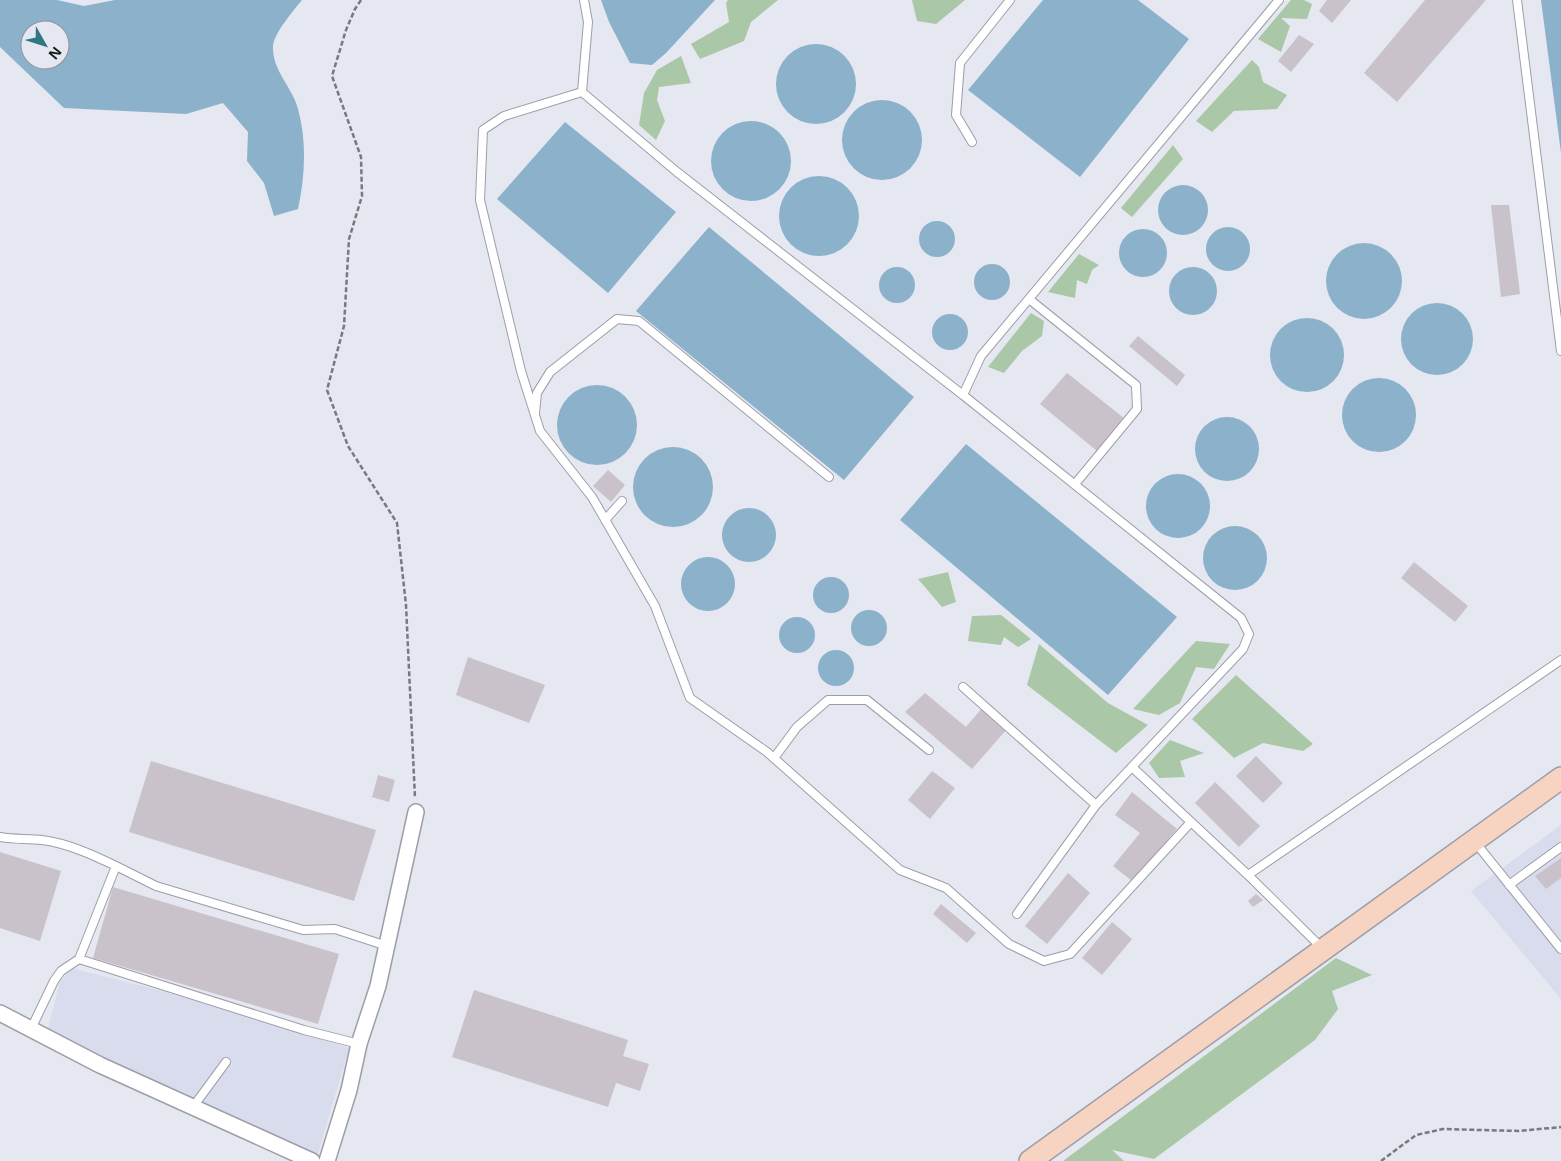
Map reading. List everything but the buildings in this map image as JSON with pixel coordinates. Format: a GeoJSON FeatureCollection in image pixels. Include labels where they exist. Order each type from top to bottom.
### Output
{"type":"FeatureCollection","features":[{"type":"Feature","properties":{"kind":"street"},"geometry":{"type":"LineString","coordinates":[[1030,1161],[1561,778]]}},
{"type":"Feature","properties":{"kind":"street"},"geometry":{"type":"LineString","coordinates":[[327,1161],[349,1090],[359,1044],[378,986],[416,812]]}},
{"type":"Feature","properties":{"kind":"street"},"geometry":{"type":"LineString","coordinates":[[0,1013],[100,1065],[312,1161]]}},
{"type":"Feature","properties":{"kind":"lane"},"geometry":{"type":"LineString","coordinates":[[582,92],[588,22],[584,0]]}},
{"type":"Feature","properties":{"kind":"lane"},"geometry":{"type":"LineString","coordinates":[[972,142],[956,115],[960,63],[1010,0]]}},
{"type":"Feature","properties":{"kind":"lane"},"geometry":{"type":"LineString","coordinates":[[964,395],[981,356],[1279,0]]}},
{"type":"Feature","properties":{"kind":"lane"},"geometry":{"type":"LineString","coordinates":[[1517,0],[1561,351]]}},
{"type":"Feature","properties":{"kind":"lane"},"geometry":{"type":"LineString","coordinates":[[582,92],[677,172],[964,395],[1241,618],[1249,634],[1243,649],[1096,805],[1017,914]]}},
{"type":"Feature","properties":{"kind":"lane"},"geometry":{"type":"LineString","coordinates":[[582,92],[504,116],[483,130],[480,200],[522,371],[540,431],[592,497],[655,606],[690,698],[774,758],[900,870],[946,888],[1009,944],[1044,961],[1070,954],[1191,822]]}},
{"type":"Feature","properties":{"kind":"lane"},"geometry":{"type":"LineString","coordinates":[[1030,299],[1136,385],[1137,409],[1075,484]]}},
{"type":"Feature","properties":{"kind":"lane"},"geometry":{"type":"LineString","coordinates":[[535,417],[537,393],[550,372],[617,319],[639,321],[829,477]]}},
{"type":"Feature","properties":{"kind":"lane"},"geometry":{"type":"LineString","coordinates":[[605,520],[622,501]]}},
{"type":"Feature","properties":{"kind":"lane"},"geometry":{"type":"LineString","coordinates":[[1248,875],[1561,660]]}},
{"type":"Feature","properties":{"kind":"lane"},"geometry":{"type":"LineString","coordinates":[[963,687],[1096,805]]}},
{"type":"Feature","properties":{"kind":"lane"},"geometry":{"type":"LineString","coordinates":[[774,758],[797,727],[828,700],[867,700],[929,750]]}},
{"type":"Feature","properties":{"kind":"lane"},"geometry":{"type":"LineString","coordinates":[[1132,767],[1248,875],[1323,949]]}},
{"type":"Feature","properties":{"kind":"lane"},"geometry":{"type":"LineString","coordinates":[[0,837],[15,840],[43,840],[90,854],[156,886],[303,930],[335,929],[387,946]]}},
{"type":"Feature","properties":{"kind":"lane"},"geometry":{"type":"LineString","coordinates":[[1474,841],[1561,950]]}},
{"type":"Feature","properties":{"kind":"lane"},"geometry":{"type":"LineString","coordinates":[[1509,885],[1561,847]]}},
{"type":"Feature","properties":{"kind":"lane"},"geometry":{"type":"LineString","coordinates":[[32,1029],[54,981],[61,971],[79,959],[116,866]]}},
{"type":"Feature","properties":{"kind":"lane"},"geometry":{"type":"LineString","coordinates":[[79,959],[304,1030],[359,1044]]}},
{"type":"Feature","properties":{"kind":"lane"},"geometry":{"type":"LineString","coordinates":[[193,1107],[226,1062]]}},
{"type":"Feature","properties":{"kind":"path"},"geometry":{"type":"LineString","coordinates":[[362,0],[354,9],[332,76],[361,157],[362,196],[349,240],[344,326],[327,390],[348,446],[397,523],[406,605],[416,812]]}},
{"type":"Feature","properties":{"kind":"path"},"geometry":{"type":"LineString","coordinates":[[1381,1161],[1416,1135],[1443,1129],[1519,1131],[1561,1127]]}},
{"type":"Feature","properties":{"kind":"shaded area"},"geometry":{"type":"Polygon","coordinates":[[[1561,825],[1561,999],[1471,891],[1561,825]]]}},
{"type":"Feature","properties":{"kind":"shaded area"},"geometry":{"type":"Polygon","coordinates":[[[71,968],[162,991],[349,1048],[317,1157],[47,1032],[60,982],[71,968]]]}},
{"type":"Feature","properties":{"kind":"green space"},"geometry":{"type":"Polygon","coordinates":[[[728,0],[778,0],[751,22],[744,41],[700,59],[691,44],[729,22],[726,3],[728,0]]]}},
{"type":"Feature","properties":{"kind":"green space"},"geometry":{"type":"Polygon","coordinates":[[[912,0],[965,0],[936,24],[917,21],[912,0]]]}},
{"type":"Feature","properties":{"kind":"green space"},"geometry":{"type":"Polygon","coordinates":[[[1291,0],[1304,0],[1312,4],[1307,19],[1281,18],[1290,26],[1281,52],[1258,39],[1291,0]]]}},
{"type":"Feature","properties":{"kind":"green space"},"geometry":{"type":"Polygon","coordinates":[[[681,56],[691,83],[659,87],[657,100],[665,121],[656,140],[639,125],[644,93],[657,70],[681,56]]]}},
{"type":"Feature","properties":{"kind":"green space"},"geometry":{"type":"Polygon","coordinates":[[[1252,60],[1259,67],[1263,82],[1287,95],[1277,109],[1234,111],[1212,132],[1196,121],[1252,60]]]}},
{"type":"Feature","properties":{"kind":"green space"},"geometry":{"type":"Polygon","coordinates":[[[1173,145],[1183,159],[1132,217],[1121,208],[1173,145]]]}},
{"type":"Feature","properties":{"kind":"green space"},"geometry":{"type":"Polygon","coordinates":[[[1079,254],[1099,265],[1092,270],[1087,284],[1077,280],[1075,298],[1048,292],[1079,254]]]}},
{"type":"Feature","properties":{"kind":"green space"},"geometry":{"type":"Polygon","coordinates":[[[1031,313],[1044,321],[1042,336],[1022,351],[1004,373],[988,367],[1031,313]]]}},
{"type":"Feature","properties":{"kind":"green space"},"geometry":{"type":"Polygon","coordinates":[[[948,572],[956,602],[942,607],[918,579],[948,572]]]}},
{"type":"Feature","properties":{"kind":"green space"},"geometry":{"type":"Polygon","coordinates":[[[1001,615],[1031,639],[1018,647],[1004,637],[1001,645],[968,641],[972,616],[1001,615]]]}},
{"type":"Feature","properties":{"kind":"green space"},"geometry":{"type":"Polygon","coordinates":[[[1196,641],[1230,644],[1214,669],[1196,667],[1180,703],[1159,715],[1133,709],[1196,641]]]}},
{"type":"Feature","properties":{"kind":"green space"},"geometry":{"type":"Polygon","coordinates":[[[1039,644],[1108,703],[1148,725],[1116,753],[1027,685],[1039,644]]]}},
{"type":"Feature","properties":{"kind":"green space"},"geometry":{"type":"Polygon","coordinates":[[[1236,675],[1313,744],[1303,751],[1263,743],[1234,758],[1192,719],[1236,675]]]}},
{"type":"Feature","properties":{"kind":"green space"},"geometry":{"type":"Polygon","coordinates":[[[1170,740],[1204,753],[1180,761],[1185,777],[1159,778],[1149,763],[1170,740]]]}},
{"type":"Feature","properties":{"kind":"green space"},"geometry":{"type":"Polygon","coordinates":[[[1336,958],[1372,975],[1332,991],[1338,1009],[1315,1040],[1154,1159],[1112,1150],[1124,1161],[1063,1161],[1336,958]]]}},
{"type":"Feature","properties":{"kind":"water"},"geometry":{"type":"Polygon","coordinates":[[[0,0],[57,0],[84,6],[115,0],[302,0],[281,28],[273,46],[279,71],[298,109],[303,134],[304,159],[298,209],[274,216],[264,183],[247,161],[248,132],[223,103],[186,114],[64,108],[24,70],[70,70],[70,20],[20,20],[20,66],[0,47],[0,0]]]}},
{"type":"Feature","properties":{"kind":"water"},"geometry":{"type":"Polygon","coordinates":[[[601,0],[715,0],[666,53],[652,65],[630,63],[609,22],[601,0]]]}},
{"type":"Feature","properties":{"kind":"water"},"geometry":{"type":"Polygon","coordinates":[[[1043,0],[1138,0],[1189,39],[1080,177],[968,90],[1043,0]]]}},
{"type":"Feature","properties":{"kind":"water"},"geometry":{"type":"Polygon","coordinates":[[[1541,0],[1561,0],[1561,153],[1541,0]]]}},
{"type":"Feature","properties":{"kind":"water"},"geometry":{"type":"Polygon","coordinates":[[[816,44],[831,47],[844,56],[853,69],[856,84],[853,99],[844,112],[831,121],[816,124],[801,121],[788,112],[779,99],[776,84],[779,69],[788,56],[801,47],[816,44]]]}},
{"type":"Feature","properties":{"kind":"water"},"geometry":{"type":"Polygon","coordinates":[[[882,100],[897,103],[910,112],[919,125],[922,140],[919,155],[910,168],[897,177],[882,180],[867,177],[854,168],[845,155],[842,140],[845,125],[854,112],[867,103],[882,100]]]}},
{"type":"Feature","properties":{"kind":"water"},"geometry":{"type":"Polygon","coordinates":[[[751,121],[766,124],[779,133],[788,146],[791,161],[788,176],[779,189],[766,198],[751,201],[736,198],[723,189],[714,176],[711,161],[714,146],[723,133],[736,124],[751,121]]]}},
{"type":"Feature","properties":{"kind":"water"},"geometry":{"type":"Polygon","coordinates":[[[565,122],[676,212],[608,293],[497,199],[565,122]]]}},
{"type":"Feature","properties":{"kind":"water"},"geometry":{"type":"Polygon","coordinates":[[[819,176],[834,179],[847,188],[856,201],[859,216],[856,231],[847,244],[834,253],[819,256],[804,253],[791,244],[782,231],[779,216],[782,201],[791,188],[804,179],[819,176]]]}},
{"type":"Feature","properties":{"kind":"water"},"geometry":{"type":"Polygon","coordinates":[[[1178,185],[1188,185],[1201,192],[1208,205],[1208,215],[1201,228],[1188,235],[1178,235],[1169,231],[1162,224],[1158,215],[1158,205],[1162,196],[1169,189],[1178,185]]]}},
{"type":"Feature","properties":{"kind":"water"},"geometry":{"type":"Polygon","coordinates":[[[937,221],[949,227],[955,239],[949,251],[937,257],[925,251],[919,239],[925,227],[937,221]]]}},
{"type":"Feature","properties":{"kind":"water"},"geometry":{"type":"Polygon","coordinates":[[[709,227],[914,397],[844,480],[636,311],[709,227]]]}},
{"type":"Feature","properties":{"kind":"water"},"geometry":{"type":"Polygon","coordinates":[[[1232,227],[1244,233],[1249,240],[1249,258],[1244,265],[1237,270],[1224,271],[1216,268],[1209,261],[1206,245],[1209,237],[1216,230],[1232,227]]]}},
{"type":"Feature","properties":{"kind":"water"},"geometry":{"type":"Polygon","coordinates":[[[1138,229],[1148,229],[1157,233],[1163,239],[1167,253],[1163,267],[1157,273],[1148,277],[1138,277],[1129,273],[1123,267],[1119,258],[1119,248],[1123,239],[1129,233],[1138,229]]]}},
{"type":"Feature","properties":{"kind":"water"},"geometry":{"type":"Polygon","coordinates":[[[1372,243],[1385,249],[1396,260],[1402,273],[1400,296],[1385,313],[1372,319],[1356,319],[1343,313],[1328,296],[1326,273],[1332,260],[1349,245],[1372,243]]]}},
{"type":"Feature","properties":{"kind":"water"},"geometry":{"type":"Polygon","coordinates":[[[992,264],[1004,270],[1010,282],[1004,294],[992,300],[980,294],[974,282],[980,270],[992,264]]]}},
{"type":"Feature","properties":{"kind":"water"},"geometry":{"type":"Polygon","coordinates":[[[897,267],[909,273],[915,285],[909,297],[897,303],[885,297],[879,285],[885,273],[897,267]]]}},
{"type":"Feature","properties":{"kind":"water"},"geometry":{"type":"Polygon","coordinates":[[[1193,267],[1202,269],[1210,274],[1215,282],[1217,291],[1215,300],[1210,308],[1202,313],[1193,315],[1184,313],[1176,308],[1171,300],[1169,291],[1171,282],[1176,274],[1184,269],[1193,267]]]}},
{"type":"Feature","properties":{"kind":"water"},"geometry":{"type":"Polygon","coordinates":[[[1437,303],[1457,309],[1467,319],[1473,339],[1467,359],[1457,369],[1437,375],[1417,369],[1407,359],[1401,339],[1407,319],[1417,309],[1437,303]]]}},
{"type":"Feature","properties":{"kind":"water"},"geometry":{"type":"Polygon","coordinates":[[[950,314],[962,320],[968,332],[962,344],[950,350],[938,344],[932,332],[938,320],[950,314]]]}},
{"type":"Feature","properties":{"kind":"water"},"geometry":{"type":"Polygon","coordinates":[[[1307,318],[1321,321],[1333,329],[1341,341],[1344,355],[1341,369],[1333,381],[1321,389],[1307,392],[1293,389],[1281,381],[1273,369],[1270,355],[1273,341],[1281,329],[1293,321],[1307,318]]]}},
{"type":"Feature","properties":{"kind":"water"},"geometry":{"type":"Polygon","coordinates":[[[1379,378],[1393,381],[1405,389],[1413,401],[1416,415],[1413,429],[1405,441],[1393,449],[1379,452],[1365,449],[1353,441],[1345,429],[1342,415],[1345,401],[1353,389],[1365,381],[1379,378]]]}},
{"type":"Feature","properties":{"kind":"water"},"geometry":{"type":"Polygon","coordinates":[[[597,385],[612,388],[625,397],[634,410],[637,425],[634,440],[625,453],[612,462],[597,465],[582,462],[569,453],[560,440],[557,425],[560,410],[569,397],[582,388],[597,385]]]}},
{"type":"Feature","properties":{"kind":"water"},"geometry":{"type":"Polygon","coordinates":[[[1227,417],[1239,419],[1250,426],[1257,437],[1259,449],[1257,461],[1250,472],[1239,479],[1227,481],[1215,479],[1204,472],[1197,461],[1195,449],[1197,437],[1204,426],[1215,419],[1227,417]]]}},
{"type":"Feature","properties":{"kind":"water"},"geometry":{"type":"Polygon","coordinates":[[[966,444],[1177,617],[1108,695],[900,520],[966,444]]]}},
{"type":"Feature","properties":{"kind":"water"},"geometry":{"type":"Polygon","coordinates":[[[673,447],[688,450],[701,459],[710,472],[713,487],[710,502],[701,515],[688,524],[673,527],[658,524],[645,515],[636,502],[633,487],[636,472],[645,459],[658,450],[673,447]]]}},
{"type":"Feature","properties":{"kind":"water"},"geometry":{"type":"Polygon","coordinates":[[[1178,474],[1190,476],[1201,483],[1208,494],[1210,506],[1208,518],[1201,529],[1190,536],[1178,538],[1166,536],[1155,529],[1148,518],[1146,506],[1148,494],[1155,483],[1166,476],[1178,474]]]}},
{"type":"Feature","properties":{"kind":"water"},"geometry":{"type":"Polygon","coordinates":[[[749,508],[759,510],[768,516],[774,525],[776,535],[774,545],[768,554],[759,560],[749,562],[739,560],[730,554],[724,545],[722,535],[724,525],[730,516],[739,510],[749,508]]]}},
{"type":"Feature","properties":{"kind":"water"},"geometry":{"type":"Polygon","coordinates":[[[1235,526],[1247,528],[1258,535],[1265,546],[1267,558],[1265,570],[1258,581],[1247,588],[1235,590],[1223,588],[1212,581],[1205,570],[1203,558],[1205,546],[1212,535],[1223,528],[1235,526]]]}},
{"type":"Feature","properties":{"kind":"water"},"geometry":{"type":"Polygon","coordinates":[[[708,557],[718,559],[727,565],[733,574],[735,584],[733,594],[727,603],[718,609],[708,611],[698,609],[689,603],[683,594],[681,584],[683,574],[689,565],[698,559],[708,557]]]}},
{"type":"Feature","properties":{"kind":"water"},"geometry":{"type":"Polygon","coordinates":[[[831,577],[843,583],[849,595],[843,607],[831,613],[819,607],[813,595],[819,583],[831,577]]]}},
{"type":"Feature","properties":{"kind":"water"},"geometry":{"type":"Polygon","coordinates":[[[869,610],[881,616],[887,628],[881,640],[869,646],[857,640],[851,628],[857,616],[869,610]]]}},
{"type":"Feature","properties":{"kind":"water"},"geometry":{"type":"Polygon","coordinates":[[[797,617],[809,623],[815,635],[809,647],[797,653],[785,647],[779,635],[785,623],[797,617]]]}},
{"type":"Feature","properties":{"kind":"water"},"geometry":{"type":"Polygon","coordinates":[[[836,650],[848,656],[854,668],[848,680],[836,686],[824,680],[818,668],[824,656],[836,650]]]}}]}
